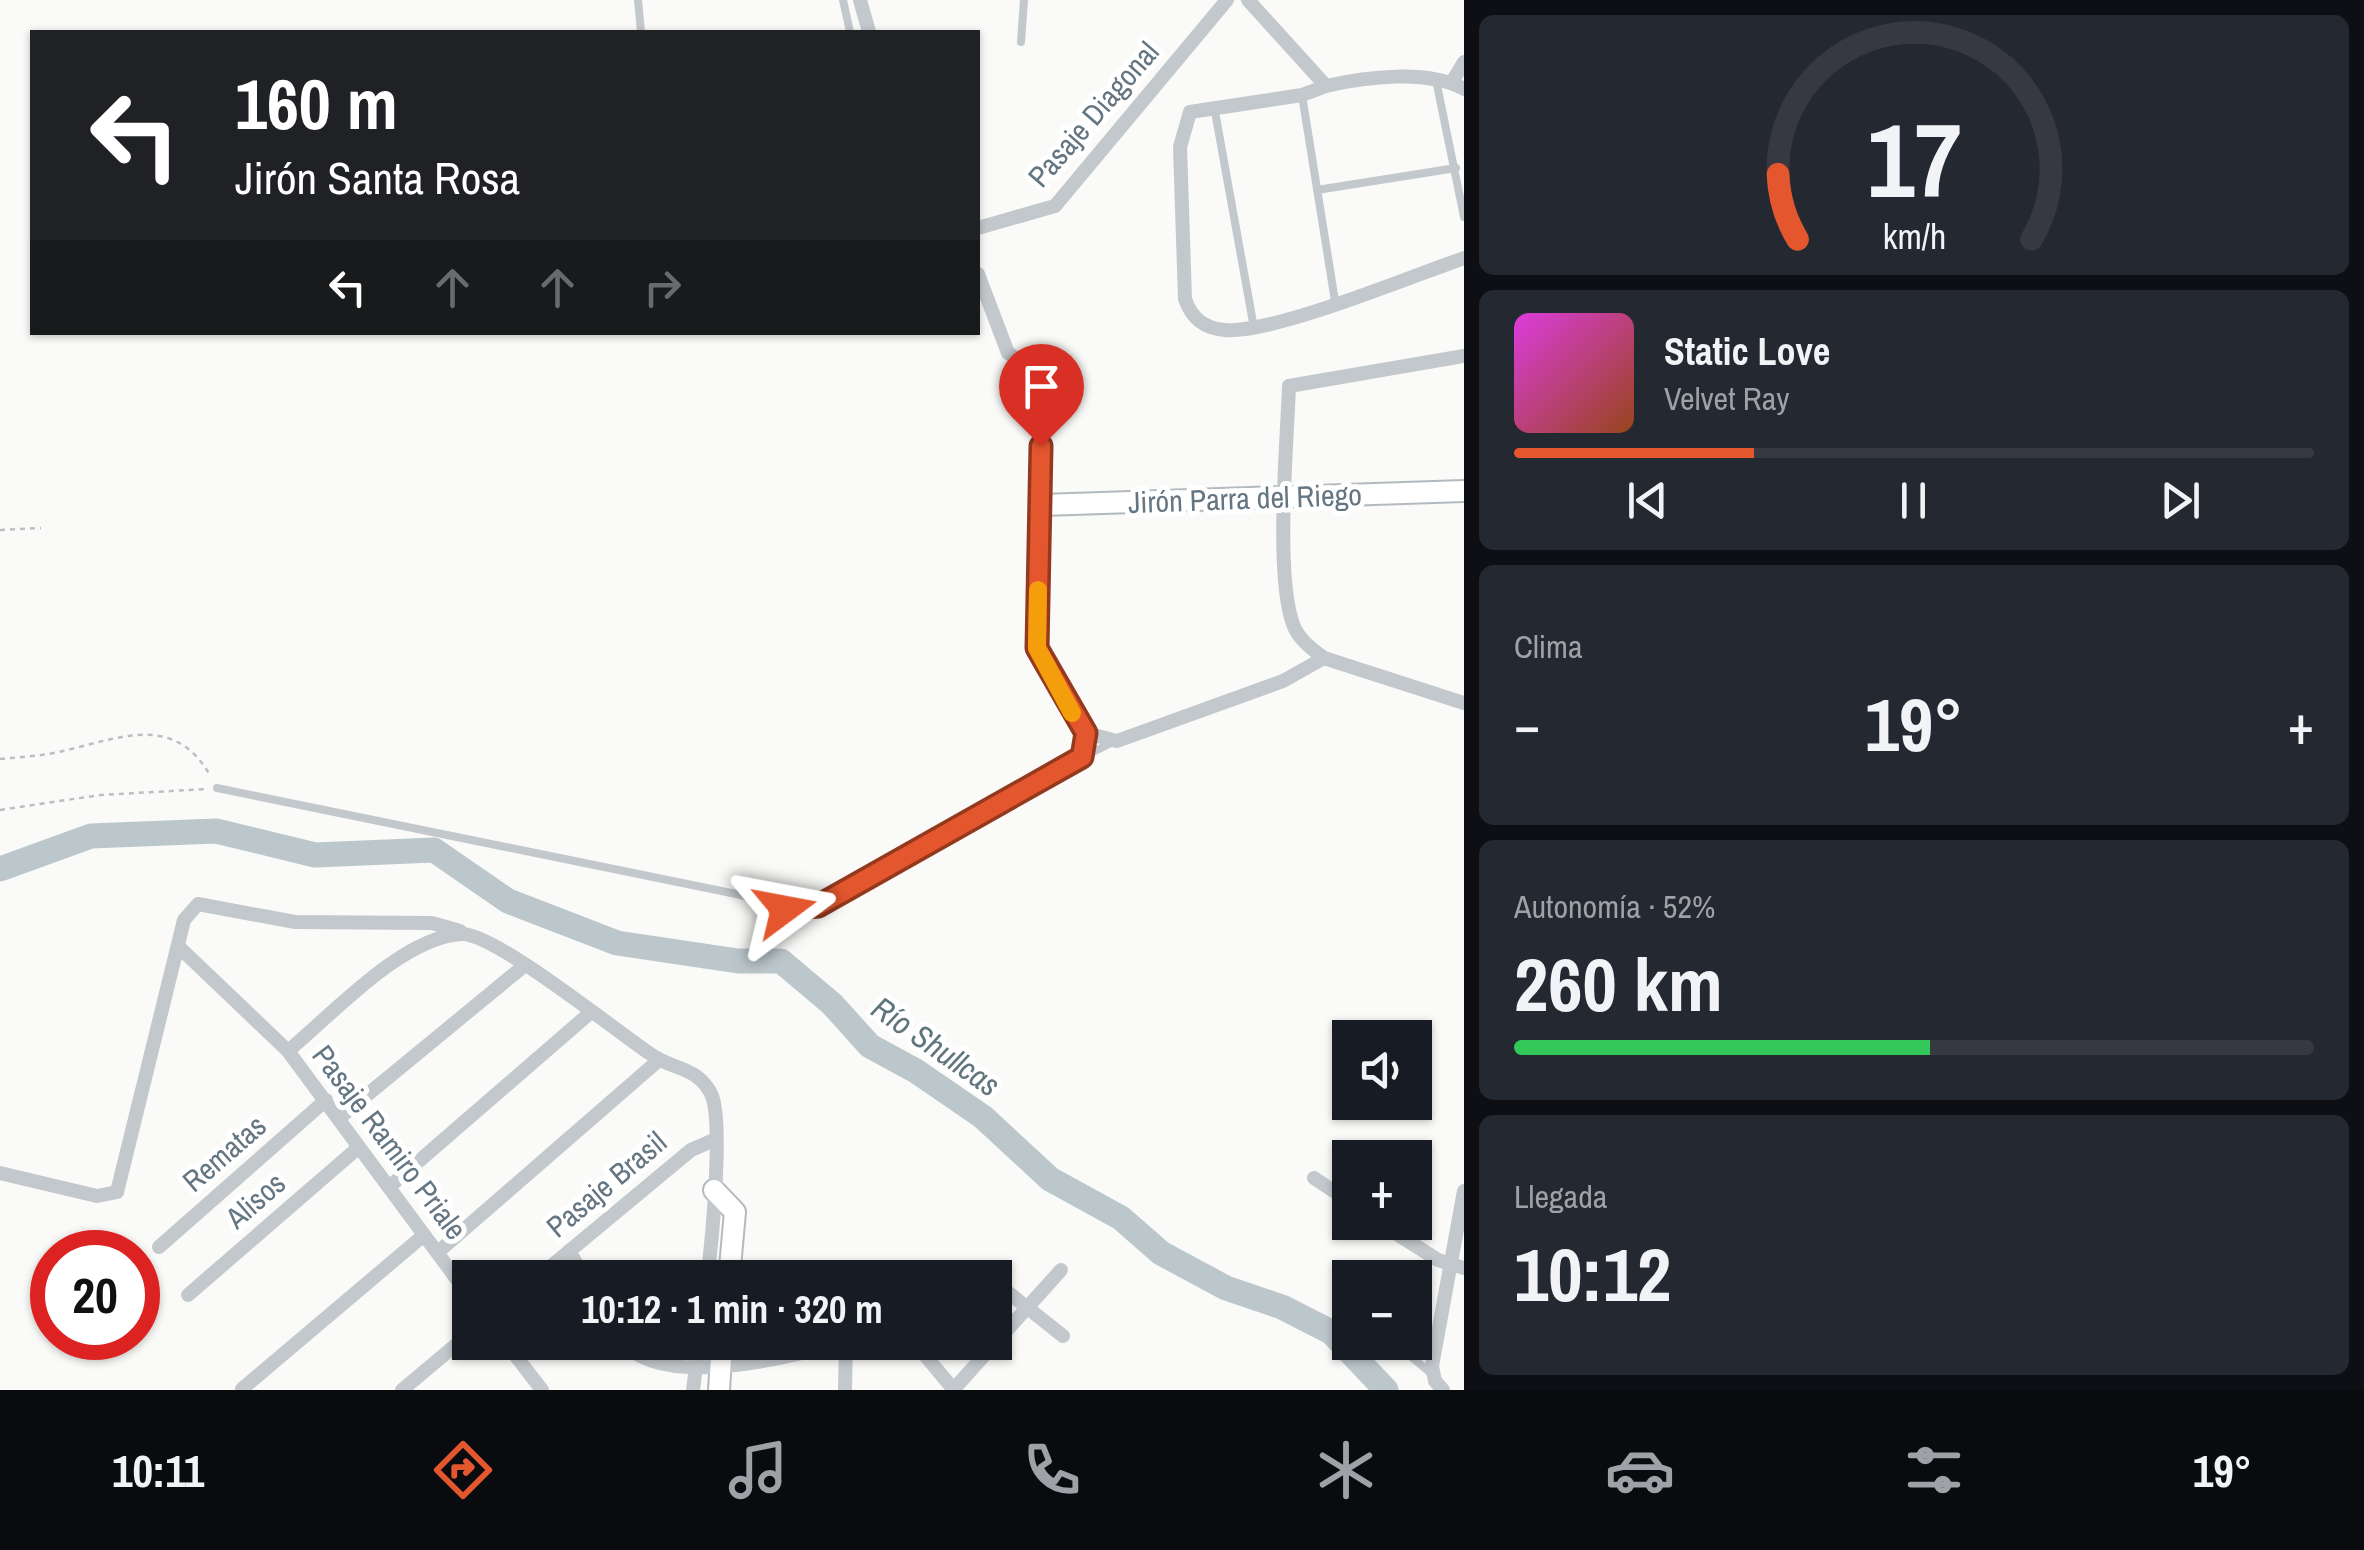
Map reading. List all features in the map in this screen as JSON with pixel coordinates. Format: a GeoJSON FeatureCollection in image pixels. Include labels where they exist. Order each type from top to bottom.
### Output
{"type":"FeatureCollection","features":[{"type":"Feature","properties":{"kind":"street"},"geometry":{"type":"LineString","coordinates":[[860,0],[868,30]]}},
{"type":"Feature","properties":{"kind":"street","name":"Pasaje Diagonal"},"geometry":{"type":"LineString","coordinates":[[980,227],[1055,206],[1227,0]]}},
{"type":"Feature","properties":{"kind":"street"},"geometry":{"type":"LineString","coordinates":[[1248,0],[1326,86]]}},
{"type":"Feature","properties":{"kind":"street"},"geometry":{"type":"LineString","coordinates":[[1464,62],[1451,84],[1390,78],[1194,109],[1188,116],[1180,146],[1185,300],[1197,321],[1228,330],[1254,328],[1464,258]]}},
{"type":"Feature","properties":{"kind":"street"},"geometry":{"type":"LineString","coordinates":[[980,279],[1008,354],[1035,370],[1049,408],[1038,461],[1042,505],[1037,648],[1086,733],[1116,740],[1283,681],[1324,658]]}},
{"type":"Feature","properties":{"kind":"street"},"geometry":{"type":"LineString","coordinates":[[1464,356],[1289,386],[1285,495],[1288,606],[1294,629],[1324,658],[1464,703]]}},
{"type":"Feature","properties":{"kind":"street","name":"Jirón Parra del Riego"},"geometry":{"type":"LineString","coordinates":[[1042,505],[1464,491]]}},
{"type":"Feature","properties":{"kind":"street"},"geometry":{"type":"LineString","coordinates":[[0,1173],[96,1196],[117,1192],[184,920],[191,908],[204,903],[295,922],[432,923],[513,954],[659,1060],[691,1070],[714,1100],[709,1260]]}},
{"type":"Feature","properties":{"kind":"street","name":"Pasaje Ramiro Priale"},"geometry":{"type":"LineString","coordinates":[[452,1272],[288,1051],[422,942],[465,933]]}},
{"type":"Feature","properties":{"kind":"street"},"geometry":{"type":"LineString","coordinates":[[180,948],[288,1051]]}},
{"type":"Feature","properties":{"kind":"street"},"geometry":{"type":"LineString","coordinates":[[340,1118],[525,965]]}},
{"type":"Feature","properties":{"kind":"street"},"geometry":{"type":"LineString","coordinates":[[388,1187],[590,1013]]}},
{"type":"Feature","properties":{"kind":"street"},"geometry":{"type":"LineString","coordinates":[[438,1252],[659,1060]]}},
{"type":"Feature","properties":{"kind":"street","name":"Rematas"},"geometry":{"type":"LineString","coordinates":[[160,1247],[326,1100]]}},
{"type":"Feature","properties":{"kind":"street","name":"Pasaje Brasil"},"geometry":{"type":"LineString","coordinates":[[558,1260],[691,1150],[714,1140]]}},
{"type":"Feature","properties":{"kind":"street","name":"Alisos"},"geometry":{"type":"LineString","coordinates":[[188,1295],[359,1147]]}},
{"type":"Feature","properties":{"kind":"street"},"geometry":{"type":"LineString","coordinates":[[1314,1178],[1332,1190]]}},
{"type":"Feature","properties":{"kind":"street"},"geometry":{"type":"LineString","coordinates":[[714,1190],[735,1212],[731,1260]]}},
{"type":"Feature","properties":{"kind":"street"},"geometry":{"type":"LineString","coordinates":[[1443,1390],[1432,1374],[1458,1267],[1464,1191]]}},
{"type":"Feature","properties":{"kind":"street"},"geometry":{"type":"LineString","coordinates":[[242,1389],[424,1236]]}},
{"type":"Feature","properties":{"kind":"street"},"geometry":{"type":"LineString","coordinates":[[1410,1240],[1458,1267]]}},
{"type":"Feature","properties":{"kind":"street"},"geometry":{"type":"LineString","coordinates":[[569,1251],[574,1260]]}},
{"type":"Feature","properties":{"kind":"street"},"geometry":{"type":"LineString","coordinates":[[930,1360],[954,1390],[1060,1270]]}},
{"type":"Feature","properties":{"kind":"street"},"geometry":{"type":"LineString","coordinates":[[1012,1294],[1063,1336]]}},
{"type":"Feature","properties":{"kind":"street"},"geometry":{"type":"LineString","coordinates":[[409,1388],[452,1350]]}},
{"type":"Feature","properties":{"kind":"street"},"geometry":{"type":"LineString","coordinates":[[518,1360],[542,1390]]}},
{"type":"Feature","properties":{"kind":"street"},"geometry":{"type":"LineString","coordinates":[[640,1360],[719,1383],[789,1360]]}},
{"type":"Feature","properties":{"kind":"street"},"geometry":{"type":"LineString","coordinates":[[692,1390],[697,1360]]}},
{"type":"Feature","properties":{"kind":"street"},"geometry":{"type":"LineString","coordinates":[[845,1360],[846,1390]]}},
{"type":"Feature","properties":{"kind":"lane"},"geometry":{"type":"LineString","coordinates":[[638,0],[641,30]]}},
{"type":"Feature","properties":{"kind":"lane"},"geometry":{"type":"LineString","coordinates":[[843,0],[850,30]]}},
{"type":"Feature","properties":{"kind":"lane"},"geometry":{"type":"LineString","coordinates":[[1020,42],[1024,0]]}},
{"type":"Feature","properties":{"kind":"lane"},"geometry":{"type":"LineString","coordinates":[[1451,84],[1456,168],[1464,217]]}},
{"type":"Feature","properties":{"kind":"lane"},"geometry":{"type":"LineString","coordinates":[[1302,94],[1336,301]]}},
{"type":"Feature","properties":{"kind":"lane"},"geometry":{"type":"LineString","coordinates":[[1214,106],[1254,328]]}},
{"type":"Feature","properties":{"kind":"lane"},"geometry":{"type":"LineString","coordinates":[[1317,190],[1456,168]]}},
{"type":"Feature","properties":{"kind":"lane"},"geometry":{"type":"LineString","coordinates":[[1082,757],[1086,733]]}},
{"type":"Feature","properties":{"kind":"lane"},"geometry":{"type":"LineString","coordinates":[[217,788],[741,895],[785,909],[802,909],[818,906],[1116,740]]}},
{"type":"Feature","properties":{"kind":"lane"},"geometry":{"type":"LineString","coordinates":[[1415,1360],[1432,1374]]}},
{"type":"Feature","properties":{"kind":"path"},"geometry":{"type":"LineString","coordinates":[[0,530],[40,528]]}},
{"type":"Feature","properties":{"kind":"path"},"geometry":{"type":"LineString","coordinates":[[0,759],[57,753],[146,732],[168,736],[206,768],[217,788],[100,795],[0,810]]}},
{"type":"Feature","properties":{"kind":"waterway","name":"Río Shullcas"},"geometry":{"type":"LineString","coordinates":[[0,869],[91,836],[216,831],[315,855],[434,850],[508,901],[617,943],[738,961],[781,961],[832,1004],[870,1046],[916,1071],[983,1117],[1050,1179],[1121,1218],[1161,1253],[1226,1288],[1282,1307],[1331,1332],[1386,1390]]}},
{"type":"Feature","properties":{"kind":"slow traffic"},"geometry":{"type":"LineString","coordinates":[[1038,590],[1037,648],[1072,713]]}},
{"type":"Feature","properties":{"kind":"route"},"geometry":{"type":"LineString","coordinates":[[785,909],[818,906],[1082,757],[1086,733],[1037,648],[1041,446]]}}]}
